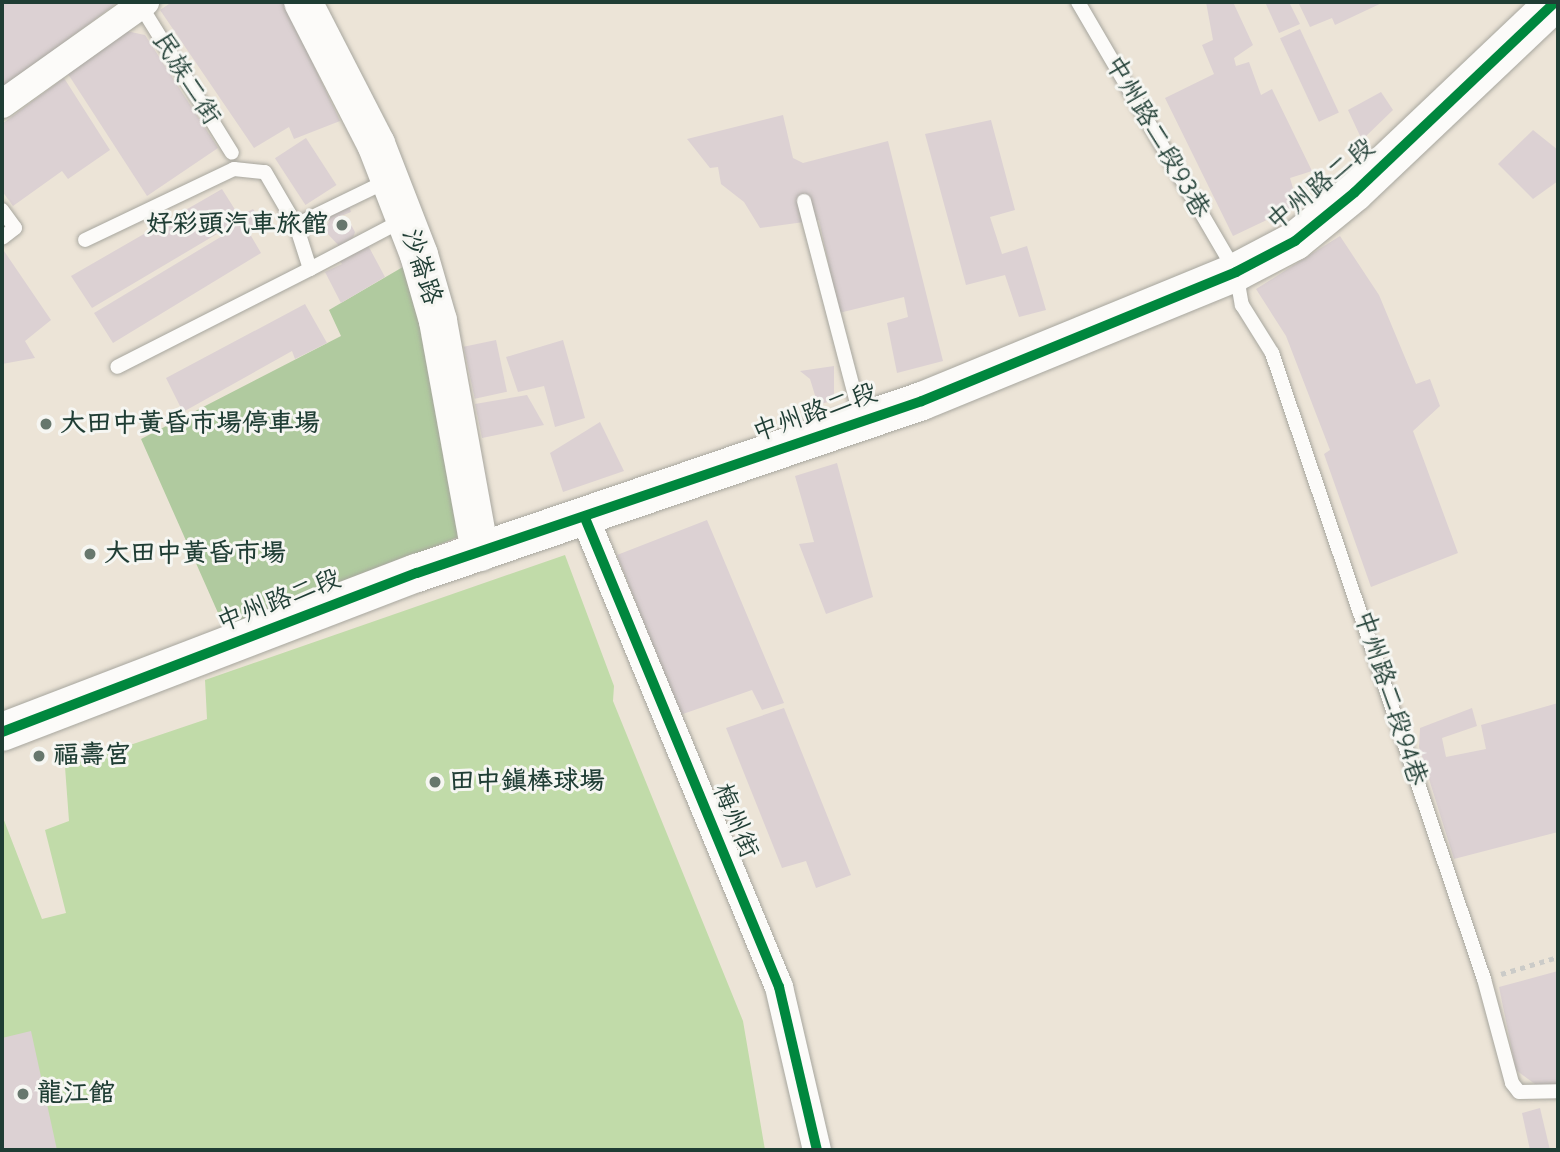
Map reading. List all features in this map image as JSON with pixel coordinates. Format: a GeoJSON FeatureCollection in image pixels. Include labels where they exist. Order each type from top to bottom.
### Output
{"type":"FeatureCollection","features":[{"type":"Feature","properties":{"kind":"street","name":"沙崙路"},"geometry":{"type":"LineString","coordinates":[[303,2],[390,179],[438,321],[480,552]]}},
{"type":"Feature","properties":{"kind":"street","name":"中州路二段"},"geometry":{"type":"LineString","coordinates":[[4,726],[480,552],[585,518],[861,419],[922,401],[1236,272],[1295,241],[1355,192],[1555,2]]}},
{"type":"Feature","properties":{"kind":"street","name":"民族二街"},"geometry":{"type":"LineString","coordinates":[[2,104],[141,3]]}},
{"type":"Feature","properties":{"kind":"street","name":"梅州街"},"geometry":{"type":"LineString","coordinates":[[585,518],[779,987],[817,1150]]}},
{"type":"Feature","properties":{"kind":"lane","name":"中州路二段93巷"},"geometry":{"type":"LineString","coordinates":[[1078,2],[1236,272]]}},
{"type":"Feature","properties":{"kind":"lane","name":"民族二街"},"geometry":{"type":"LineString","coordinates":[[141,3],[232,153]]}},
{"type":"Feature","properties":{"kind":"lane"},"geometry":{"type":"LineString","coordinates":[[85,240],[234,169],[265,172],[296,225],[310,269]]}},
{"type":"Feature","properties":{"kind":"lane"},"geometry":{"type":"LineString","coordinates":[[296,225],[390,179]]}},
{"type":"Feature","properties":{"kind":"lane"},"geometry":{"type":"LineString","coordinates":[[804,201],[861,419]]}},
{"type":"Feature","properties":{"kind":"lane"},"geometry":{"type":"LineString","coordinates":[[2,210],[15,228],[2,238]]}},
{"type":"Feature","properties":{"kind":"lane"},"geometry":{"type":"LineString","coordinates":[[117,366],[405,219]]}},
{"type":"Feature","properties":{"kind":"lane","name":"中州路二段94巷"},"geometry":{"type":"LineString","coordinates":[[1236,272],[1242,305],[1272,353],[1484,979],[1512,1083],[1520,1093],[1558,1091]]}},
{"type":"Feature","properties":{"kind":"path"},"geometry":{"type":"LineString","coordinates":[[1484,979],[1558,957]]}},
{"type":"Feature","properties":{"kind":"green space"},"geometry":{"type":"Polygon","coordinates":[[[408,264],[463,535],[226,631],[141,439],[341,336],[329,310],[408,264]]]}},
{"type":"Feature","properties":{"kind":"green space"},"geometry":{"type":"Polygon","coordinates":[[[565,555],[614,686],[613,701],[743,1021],[765,1150],[2,1150],[2,815],[42,919],[66,913],[45,830],[69,821],[65,767],[207,719],[205,680],[565,555]]]}},
{"type":"Feature","properties":{"kind":"building"},"geometry":{"type":"Polygon","coordinates":[[[2,2],[23,3],[118,2],[2,89],[2,2]]]}},
{"type":"Feature","properties":{"kind":"building"},"geometry":{"type":"Polygon","coordinates":[[[172,2],[284,2],[340,121],[294,139],[289,127],[254,148],[160,10],[172,2]]]}},
{"type":"Feature","properties":{"kind":"building"},"geometry":{"type":"Polygon","coordinates":[[[1206,2],[1233,2],[1253,45],[1234,58],[1236,66],[1249,62],[1261,95],[1272,89],[1312,171],[1290,178],[1298,205],[1233,236],[1165,98],[1214,74],[1202,45],[1213,40],[1206,2]]]}},
{"type":"Feature","properties":{"kind":"building"},"geometry":{"type":"Polygon","coordinates":[[[1265,2],[1289,2],[1300,24],[1279,33],[1265,2]]]}},
{"type":"Feature","properties":{"kind":"building"},"geometry":{"type":"Polygon","coordinates":[[[1298,2],[1384,2],[1335,25],[1332,18],[1310,27],[1298,2]]]}},
{"type":"Feature","properties":{"kind":"building"},"geometry":{"type":"Polygon","coordinates":[[[1300,29],[1339,112],[1319,122],[1280,38],[1300,29]]]}},
{"type":"Feature","properties":{"kind":"building"},"geometry":{"type":"Polygon","coordinates":[[[126,31],[145,35],[218,148],[147,196],[68,74],[126,31]]]}},
{"type":"Feature","properties":{"kind":"building"},"geometry":{"type":"Polygon","coordinates":[[[64,78],[110,150],[68,179],[62,171],[13,206],[2,191],[2,124],[64,78]]]}},
{"type":"Feature","properties":{"kind":"building"},"geometry":{"type":"Polygon","coordinates":[[[1381,92],[1393,110],[1362,140],[1348,110],[1381,92]]]}},
{"type":"Feature","properties":{"kind":"building"},"geometry":{"type":"Polygon","coordinates":[[[783,115],[793,158],[803,163],[888,141],[943,361],[897,373],[887,323],[908,317],[904,297],[839,313],[819,220],[760,228],[744,202],[721,184],[718,167],[710,168],[687,139],[783,115]]]}},
{"type":"Feature","properties":{"kind":"building"},"geometry":{"type":"Polygon","coordinates":[[[991,120],[1015,210],[990,217],[1002,254],[1027,246],[1046,310],[1019,317],[1005,275],[966,285],[925,134],[991,120]]]}},
{"type":"Feature","properties":{"kind":"building"},"geometry":{"type":"Polygon","coordinates":[[[1533,130],[1558,150],[1558,181],[1533,199],[1498,164],[1533,130]]]}},
{"type":"Feature","properties":{"kind":"building"},"geometry":{"type":"Polygon","coordinates":[[[306,138],[336,185],[305,205],[275,158],[306,138]]]}},
{"type":"Feature","properties":{"kind":"building"},"geometry":{"type":"Polygon","coordinates":[[[222,189],[239,216],[253,209],[261,220],[247,229],[261,253],[113,343],[94,313],[229,232],[227,228],[92,308],[71,276],[222,189]]]}},
{"type":"Feature","properties":{"kind":"building"},"geometry":{"type":"Polygon","coordinates":[[[346,197],[351,212],[336,218],[349,221],[355,232],[351,243],[363,236],[385,277],[341,303],[325,272],[342,264],[334,251],[341,248],[324,230],[330,220],[320,224],[315,209],[346,197]]]}},
{"type":"Feature","properties":{"kind":"building"},"geometry":{"type":"Polygon","coordinates":[[[1340,236],[1379,295],[1416,384],[1430,379],[1440,406],[1413,431],[1458,553],[1371,587],[1324,454],[1330,450],[1286,336],[1256,289],[1340,236]]]}},
{"type":"Feature","properties":{"kind":"building"},"geometry":{"type":"Polygon","coordinates":[[[2,248],[51,320],[25,341],[35,358],[2,364],[2,248]]]}},
{"type":"Feature","properties":{"kind":"building"},"geometry":{"type":"Polygon","coordinates":[[[305,304],[327,343],[295,359],[292,351],[183,412],[166,378],[305,304]]]}},
{"type":"Feature","properties":{"kind":"building"},"geometry":{"type":"Polygon","coordinates":[[[496,340],[507,392],[475,399],[464,347],[496,340]]]}},
{"type":"Feature","properties":{"kind":"building"},"geometry":{"type":"Polygon","coordinates":[[[563,340],[585,418],[555,427],[544,386],[518,392],[506,357],[563,340]]]}},
{"type":"Feature","properties":{"kind":"building"},"geometry":{"type":"Polygon","coordinates":[[[834,366],[834,400],[818,405],[810,379],[800,371],[834,366]]]}},
{"type":"Feature","properties":{"kind":"building"},"geometry":{"type":"Polygon","coordinates":[[[527,395],[544,425],[482,438],[475,404],[527,395]]]}},
{"type":"Feature","properties":{"kind":"building"},"geometry":{"type":"Polygon","coordinates":[[[600,422],[624,471],[563,492],[550,453],[600,422]]]}},
{"type":"Feature","properties":{"kind":"building"},"geometry":{"type":"Polygon","coordinates":[[[837,463],[873,597],[826,614],[799,544],[814,542],[795,476],[837,463]]]}},
{"type":"Feature","properties":{"kind":"building"},"geometry":{"type":"Polygon","coordinates":[[[707,520],[784,703],[762,710],[752,690],[680,715],[617,555],[707,520]]]}},
{"type":"Feature","properties":{"kind":"building"},"geometry":{"type":"Polygon","coordinates":[[[1558,703],[1558,832],[1454,859],[1419,747],[1420,728],[1472,708],[1477,726],[1442,738],[1446,757],[1486,749],[1481,725],[1558,703]]]}},
{"type":"Feature","properties":{"kind":"building"},"geometry":{"type":"Polygon","coordinates":[[[784,708],[851,875],[816,888],[806,861],[782,868],[726,728],[784,708]]]}},
{"type":"Feature","properties":{"kind":"building"},"geometry":{"type":"Polygon","coordinates":[[[1558,971],[1558,1088],[1543,1090],[1516,1070],[1499,987],[1558,971]]]}},
{"type":"Feature","properties":{"kind":"building","name":"龍江館"},"geometry":{"type":"Polygon","coordinates":[[[31,1031],[57,1150],[2,1150],[2,1038],[31,1031]]]}},
{"type":"Feature","properties":{"kind":"building"},"geometry":{"type":"Polygon","coordinates":[[[1540,1108],[1550,1150],[1530,1150],[1522,1113],[1540,1108]]]}},
{"type":"Feature","properties":{"kind":"cycle path"},"geometry":{"type":"LineString","coordinates":[[2,732],[417,573],[922,401],[1236,272],[1295,241],[1355,192],[1555,2]]}},
{"type":"Feature","properties":{"kind":"cycle path"},"geometry":{"type":"LineString","coordinates":[[585,518],[779,987],[817,1150]]}},
{"type":"Feature","properties":{"kind":"place","name":"好彩頭汽車旅館"},"geometry":{"type":"Point","coordinates":[342,225]}},
{"type":"Feature","properties":{"kind":"place","name":"大田中黃昏市場停車場"},"geometry":{"type":"Point","coordinates":[46,424]}},
{"type":"Feature","properties":{"kind":"place","name":"大田中黃昏市場"},"geometry":{"type":"Point","coordinates":[90,554]}},
{"type":"Feature","properties":{"kind":"place","name":"福壽宮"},"geometry":{"type":"Point","coordinates":[39,756]}},
{"type":"Feature","properties":{"kind":"place","name":"田中鎮棒球場"},"geometry":{"type":"Point","coordinates":[435,782]}},
{"type":"Feature","properties":{"kind":"place","name":"龍江館"},"geometry":{"type":"Point","coordinates":[23,1094]}}]}
